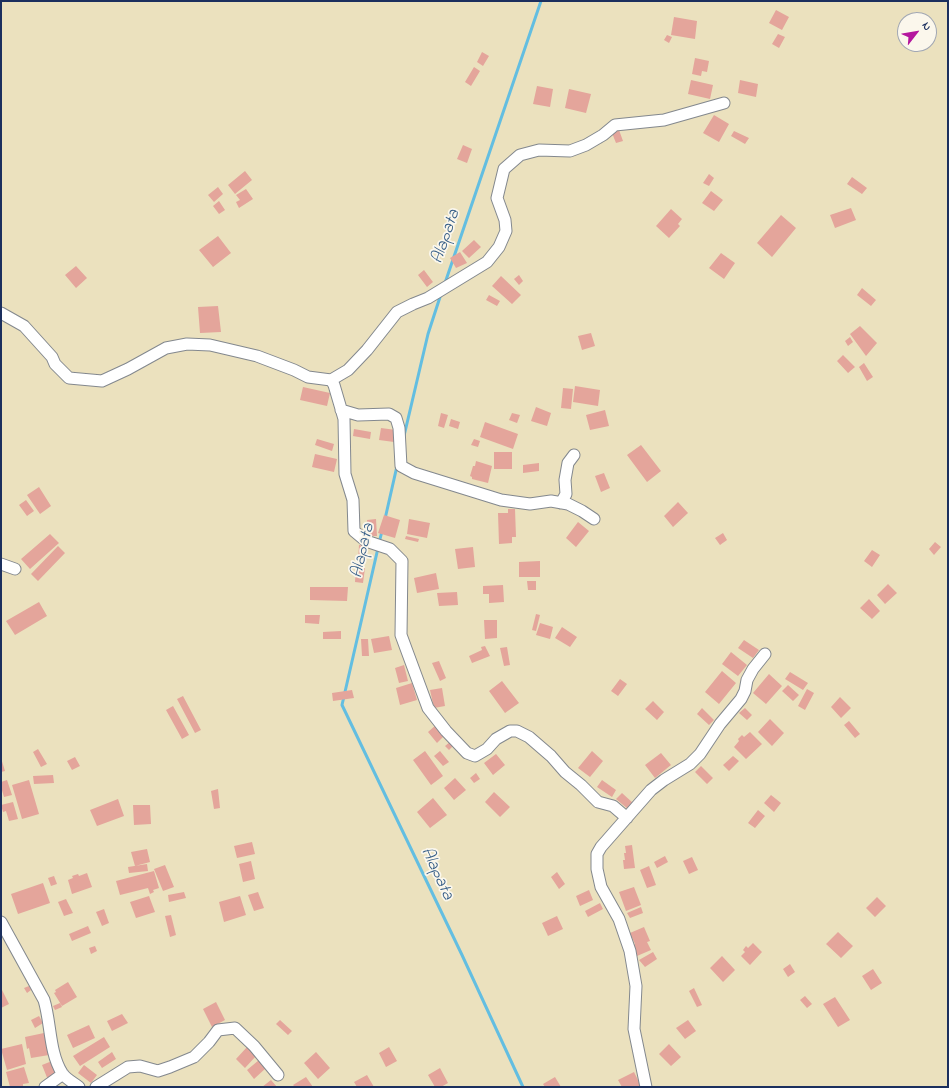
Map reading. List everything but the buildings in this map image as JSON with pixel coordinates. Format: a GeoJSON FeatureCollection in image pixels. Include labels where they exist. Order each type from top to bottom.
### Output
{"type":"FeatureCollection","features":[{"type":"Feature","properties":{"kind":"street"},"geometry":{"type":"LineString","coordinates":[[1,313],[24,326],[52,357],[55,364],[69,378],[102,382],[166,348],[187,344],[210,344],[257,356],[294,370],[308,378],[331,380],[348,370],[367,350],[397,312],[428,298],[487,262],[499,247],[506,232],[505,220],[498,198],[504,169],[520,155],[539,150],[570,151],[586,146],[604,135],[615,125],[664,120],[724,103]]}},
{"type":"Feature","properties":{"kind":"street"},"geometry":{"type":"LineString","coordinates":[[331,380],[334,385],[344,419],[346,474],[353,500],[354,531],[366,541],[390,549],[402,562],[401,636],[428,708],[446,731],[467,753],[475,756],[487,749],[496,738],[510,731],[517,731],[529,737],[552,756],[565,772],[598,802],[613,806],[628,818]]}},
{"type":"Feature","properties":{"kind":"street"},"geometry":{"type":"LineString","coordinates":[[341,410],[358,415],[389,414],[396,418],[399,428],[401,466],[414,473],[501,500],[530,504],[551,501],[568,504],[594,519]]}},
{"type":"Feature","properties":{"kind":"street"},"geometry":{"type":"LineString","coordinates":[[561,503],[566,494],[565,480],[568,463],[574,455]]}},
{"type":"Feature","properties":{"kind":"street"},"geometry":{"type":"LineString","coordinates":[[1,564],[15,569]]}},
{"type":"Feature","properties":{"kind":"street"},"geometry":{"type":"LineString","coordinates":[[646,1087],[634,1029],[636,986],[630,951],[619,919],[601,887],[597,869],[597,854],[600,847],[628,818],[650,790],[690,764],[700,754],[720,724],[741,699],[745,691],[747,680],[753,668],[765,654]]}},
{"type":"Feature","properties":{"kind":"street"},"geometry":{"type":"LineString","coordinates":[[1,922],[44,1000],[48,1011],[54,1051],[63,1074],[79,1087]]}},
{"type":"Feature","properties":{"kind":"street"},"geometry":{"type":"LineString","coordinates":[[96,1087],[115,1083],[128,1067],[140,1066],[158,1071],[194,1057],[209,1042],[218,1030],[235,1028],[254,1046],[278,1075]]}},
{"type":"Feature","properties":{"kind":"street"},"geometry":{"type":"LineString","coordinates":[[45,1087],[63,1074]]}},
{"type":"Feature","properties":{"kind":"waterway","name":"Alapata"},"geometry":{"type":"LineString","coordinates":[[445,283],[541,1]]}},
{"type":"Feature","properties":{"kind":"waterway","name":"Alapata"},"geometry":{"type":"LineString","coordinates":[[404,436],[428,334],[441,294]]}},
{"type":"Feature","properties":{"kind":"waterway","name":"Alapata"},"geometry":{"type":"LineString","coordinates":[[385,519],[397,466]]}},
{"type":"Feature","properties":{"kind":"waterway","name":"Alapata"},"geometry":{"type":"LineString","coordinates":[[379,543],[382,531]]}},
{"type":"Feature","properties":{"kind":"waterway","name":"Alapata"},"geometry":{"type":"LineString","coordinates":[[378,548],[342,705],[462,955],[523,1087]]}}]}
